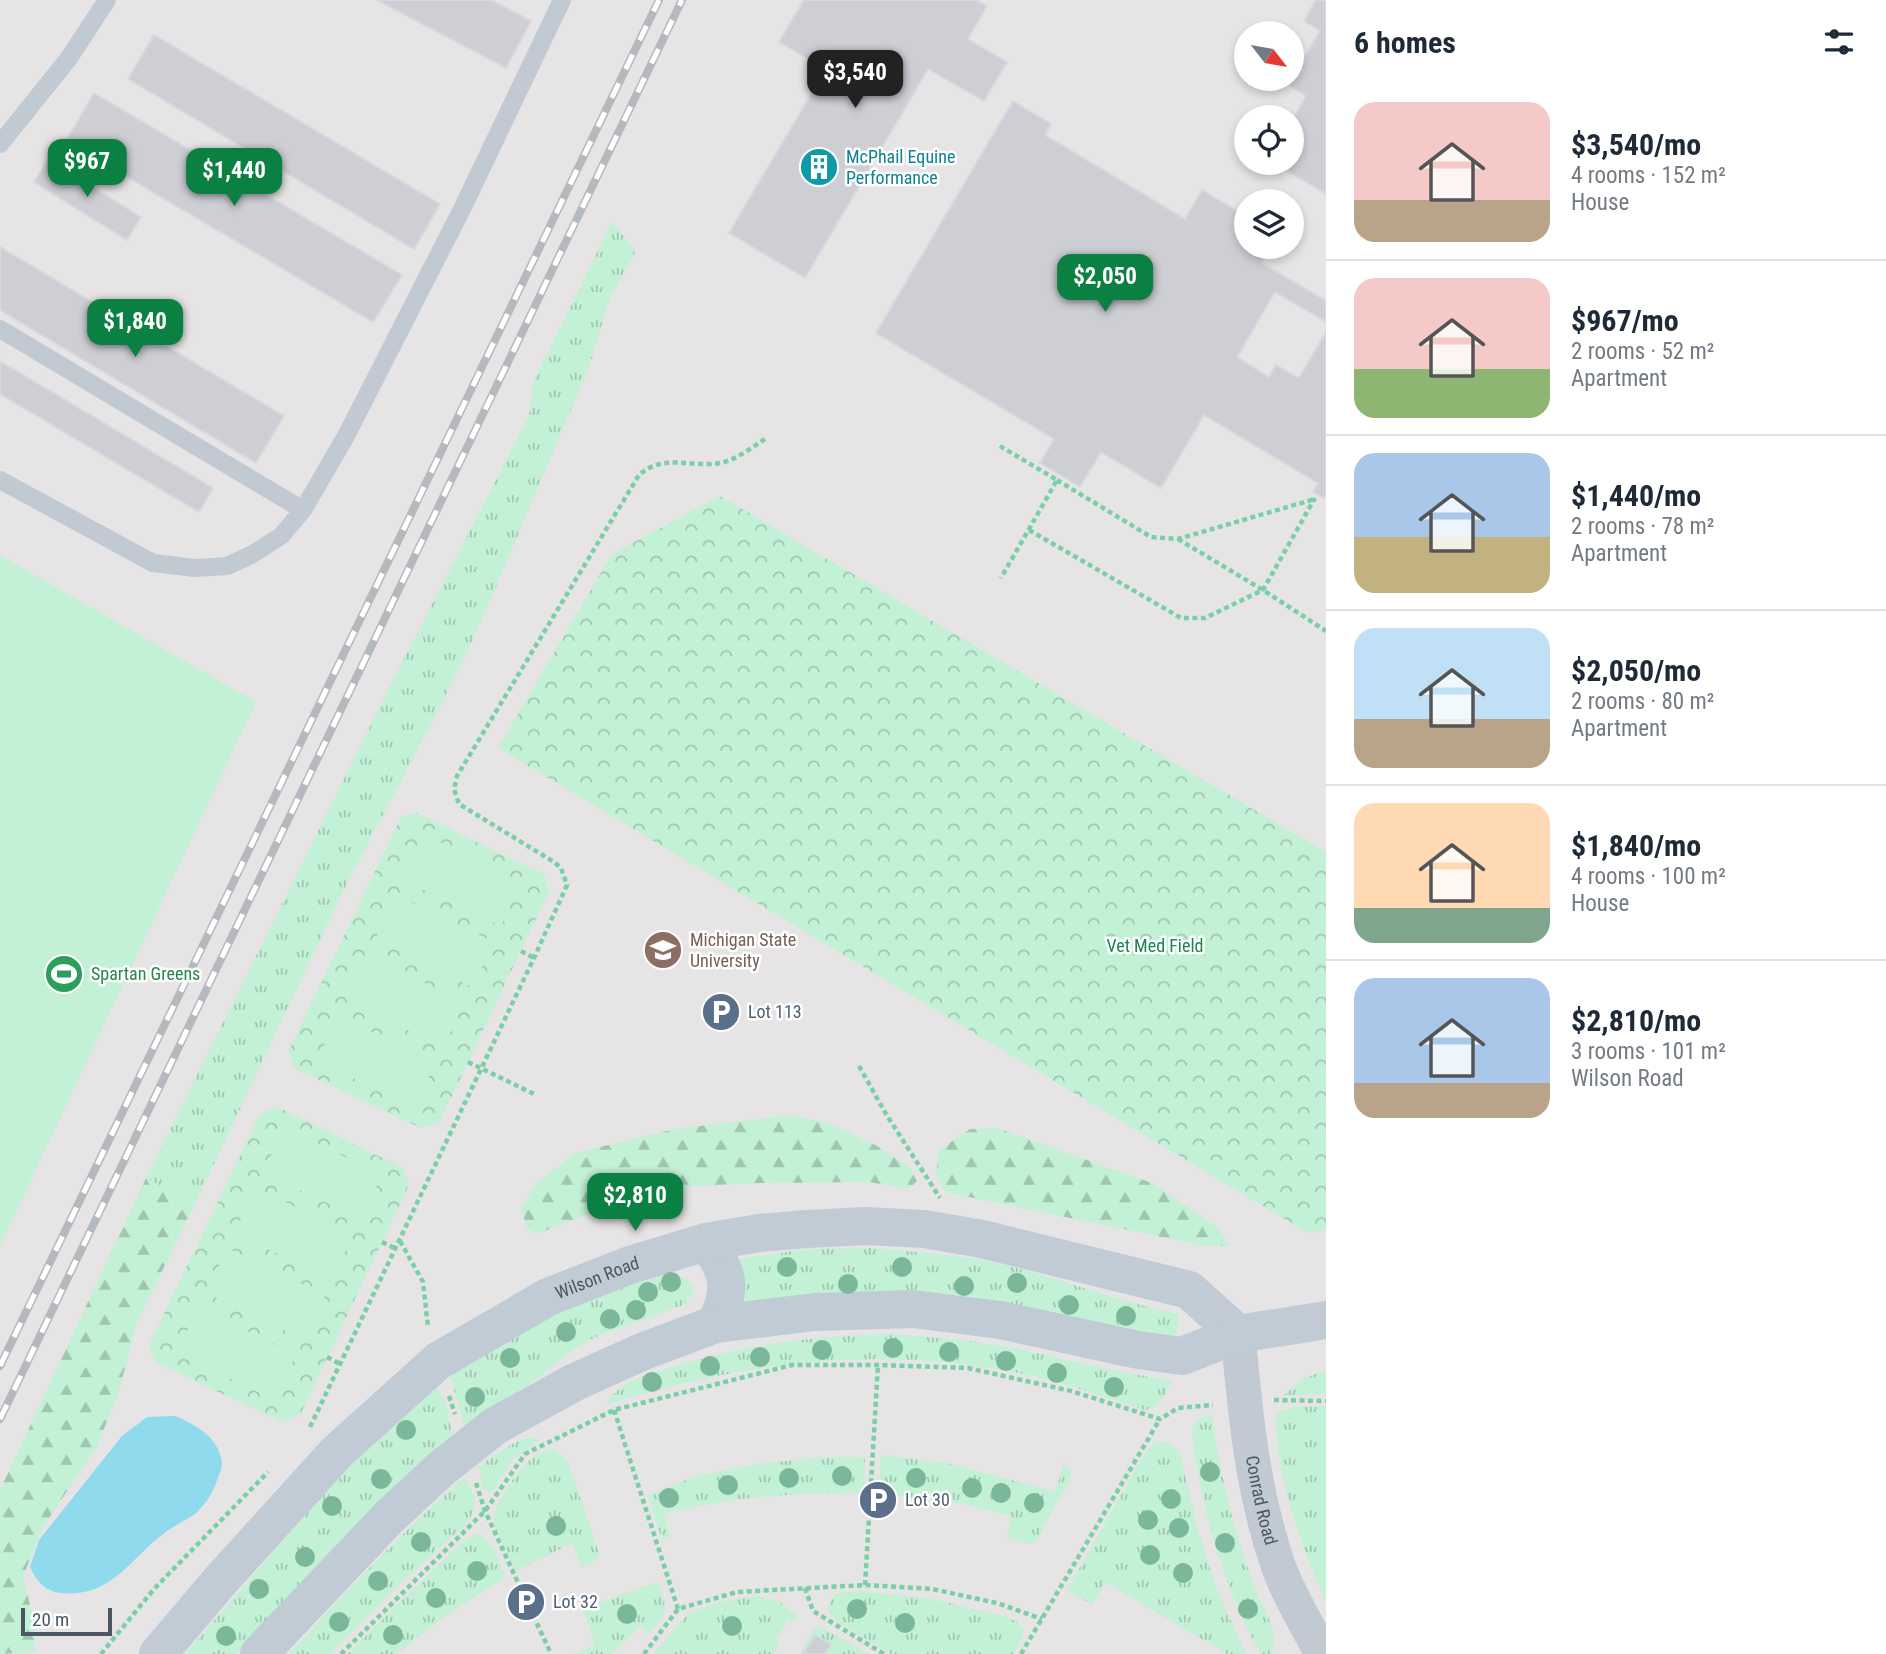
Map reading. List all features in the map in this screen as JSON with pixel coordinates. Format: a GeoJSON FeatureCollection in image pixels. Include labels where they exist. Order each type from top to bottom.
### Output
{"type":"FeatureCollection","features":[{"type":"Feature","properties":{"kind":"street","name":"Wilson Road"},"geometry":{"type":"LineString","coordinates":[[165,1648],[337,1451],[438,1361],[548,1297],[630,1265],[706,1242],[759,1233],[807,1229],[866,1226],[924,1228],[982,1239],[1189,1290],[1238,1334]]}},
{"type":"Feature","properties":{"kind":"street"},"geometry":{"type":"LineString","coordinates":[[706,1242],[719,1258],[727,1283],[726,1301],[716,1324]]}},
{"type":"Feature","properties":{"kind":"street"},"geometry":{"type":"LineString","coordinates":[[259,1654],[390,1516],[442,1468],[495,1426],[575,1382],[644,1351],[716,1324],[815,1312],[913,1309],[1000,1320],[1138,1350],[1182,1356],[1238,1334],[1326,1320]]}},
{"type":"Feature","properties":{"kind":"street","name":"Conrad Road"},"geometry":{"type":"LineString","coordinates":[[1238,1334],[1255,1482],[1277,1564],[1322,1654]]}},
{"type":"Feature","properties":{"kind":"lane"},"geometry":{"type":"LineString","coordinates":[[0,144],[69,58],[107,0]]}},
{"type":"Feature","properties":{"kind":"lane"},"geometry":{"type":"LineString","coordinates":[[0,480],[153,563],[195,568],[227,566],[281,536],[303,510],[346,436],[428,276],[562,0]]}},
{"type":"Feature","properties":{"kind":"lane"},"geometry":{"type":"LineString","coordinates":[[0,329],[303,510]]}},
{"type":"Feature","properties":{"kind":"path"},"geometry":{"type":"LineString","coordinates":[[309,1431],[565,894],[566,877],[554,862],[459,804],[454,789],[457,776],[639,475],[646,468],[665,462],[707,465],[723,462],[765,439]]}},
{"type":"Feature","properties":{"kind":"path"},"geometry":{"type":"LineString","coordinates":[[1000,446],[1151,537],[1178,539],[1315,498],[1263,590],[1205,618],[1181,618],[1029,530]]}},
{"type":"Feature","properties":{"kind":"path"},"geometry":{"type":"LineString","coordinates":[[1001,578],[1057,480]]}},
{"type":"Feature","properties":{"kind":"path"},"geometry":{"type":"LineString","coordinates":[[1178,539],[1326,631]]}},
{"type":"Feature","properties":{"kind":"path"},"geometry":{"type":"LineString","coordinates":[[521,951],[534,958]]}},
{"type":"Feature","properties":{"kind":"path"},"geometry":{"type":"LineString","coordinates":[[468,1062],[534,1094]]}},
{"type":"Feature","properties":{"kind":"path"},"geometry":{"type":"LineString","coordinates":[[859,1066],[940,1199]]}},
{"type":"Feature","properties":{"kind":"path"},"geometry":{"type":"LineString","coordinates":[[382,1242],[396,1249]]}},
{"type":"Feature","properties":{"kind":"path"},"geometry":{"type":"LineString","coordinates":[[327,1357],[340,1364]]}},
{"type":"Feature","properties":{"kind":"path"},"geometry":{"type":"LineString","coordinates":[[341,1654],[485,1511],[525,1454],[614,1410],[792,1365],[878,1365],[968,1368],[1072,1391],[1160,1419]]}},
{"type":"Feature","properties":{"kind":"path"},"geometry":{"type":"LineString","coordinates":[[865,1585],[878,1365]]}},
{"type":"Feature","properties":{"kind":"path"},"geometry":{"type":"LineString","coordinates":[[1020,1654],[1160,1419],[1178,1409]]}},
{"type":"Feature","properties":{"kind":"path"},"geometry":{"type":"LineString","coordinates":[[614,1410],[678,1609]]}},
{"type":"Feature","properties":{"kind":"path"},"geometry":{"type":"LineString","coordinates":[[101,1654],[154,1589],[270,1471]]}},
{"type":"Feature","properties":{"kind":"path"},"geometry":{"type":"LineString","coordinates":[[485,1511],[551,1654]]}},
{"type":"Feature","properties":{"kind":"path"},"geometry":{"type":"LineString","coordinates":[[644,1654],[678,1609],[737,1592],[865,1585],[932,1589],[997,1602],[1042,1619]]}},
{"type":"Feature","properties":{"kind":"path"},"geometry":{"type":"LineString","coordinates":[[804,1588],[813,1612],[884,1654]]}},
{"type":"Feature","properties":{"kind":"shaded area","name":"Michigan State University"},"geometry":{"type":"Polygon","coordinates":[[[0,0],[1326,0],[1326,1654],[0,1654],[0,0]]]}},
{"type":"Feature","properties":{"kind":"green space"},"geometry":{"type":"Polygon","coordinates":[[[612,222],[636,251],[609,300],[590,365],[477,631],[342,893],[195,1204],[146,1178],[394,678],[529,416],[533,382],[612,222]]]}},
{"type":"Feature","properties":{"kind":"green space","name":"Vet Med Field"},"geometry":{"type":"Polygon","coordinates":[[[720,496],[1326,852],[1326,1229],[1308,1233],[498,748],[612,554],[720,496]]]}},
{"type":"Feature","properties":{"kind":"green space","name":"Spartan Greens"},"geometry":{"type":"Polygon","coordinates":[[[0,555],[256,702],[0,1246],[0,555]]]}},
{"type":"Feature","properties":{"kind":"green space"},"geometry":{"type":"Polygon","coordinates":[[[417,813],[543,874],[549,891],[439,1123],[421,1128],[294,1068],[289,1050],[401,817],[417,813]]]}},
{"type":"Feature","properties":{"kind":"green space"},"geometry":{"type":"Polygon","coordinates":[[[425,835],[522,882],[501,926],[403,880],[425,835]]]}},
{"type":"Feature","properties":{"kind":"green space"},"geometry":{"type":"Polygon","coordinates":[[[396,895],[494,942],[472,987],[375,940],[396,895]]]}},
{"type":"Feature","properties":{"kind":"green space"},"geometry":{"type":"Polygon","coordinates":[[[367,956],[465,1002],[443,1047],[346,1000],[367,956]]]}},
{"type":"Feature","properties":{"kind":"green space"},"geometry":{"type":"Polygon","coordinates":[[[338,1016],[436,1062],[414,1107],[317,1061],[338,1016]]]}},
{"type":"Feature","properties":{"kind":"green space"},"geometry":{"type":"Polygon","coordinates":[[[278,1107],[403,1168],[409,1185],[300,1415],[282,1422],[155,1362],[149,1345],[260,1114],[278,1107]]]}},
{"type":"Feature","properties":{"kind":"green space"},"geometry":{"type":"Polygon","coordinates":[[[791,1115],[831,1124],[877,1146],[909,1167],[917,1181],[909,1189],[869,1182],[678,1187],[589,1214],[536,1234],[527,1228],[521,1209],[537,1182],[571,1154],[675,1129],[791,1115]]]}},
{"type":"Feature","properties":{"kind":"green space"},"geometry":{"type":"Polygon","coordinates":[[[285,1128],[382,1175],[361,1219],[263,1173],[285,1128]]]}},
{"type":"Feature","properties":{"kind":"green space"},"geometry":{"type":"Polygon","coordinates":[[[997,1128],[1152,1183],[1217,1227],[1230,1246],[1205,1246],[945,1192],[936,1174],[939,1150],[970,1129],[997,1128]]]}},
{"type":"Feature","properties":{"kind":"green space"},"geometry":{"type":"Polygon","coordinates":[[[146,1178],[195,1204],[137,1322],[118,1395],[96,1448],[41,1530],[23,1577],[34,1621],[35,1652],[0,1654],[0,1490],[146,1178]]]}},
{"type":"Feature","properties":{"kind":"green space"},"geometry":{"type":"Polygon","coordinates":[[[256,1188],[353,1235],[332,1280],[234,1233],[256,1188]]]}},
{"type":"Feature","properties":{"kind":"green space"},"geometry":{"type":"Polygon","coordinates":[[[227,1248],[325,1295],[303,1339],[206,1293],[227,1248]]]}},
{"type":"Feature","properties":{"kind":"green space"},"geometry":{"type":"Polygon","coordinates":[[[874,1248],[1002,1264],[1179,1314],[1175,1341],[741,1306],[735,1259],[810,1249],[874,1248]]]}},
{"type":"Feature","properties":{"kind":"green space"},"geometry":{"type":"Polygon","coordinates":[[[670,1274],[683,1277],[692,1284],[692,1294],[683,1305],[600,1335],[578,1346],[521,1391],[465,1428],[450,1376],[528,1329],[583,1302],[640,1281],[670,1274]]]}},
{"type":"Feature","properties":{"kind":"green space"},"geometry":{"type":"Polygon","coordinates":[[[198,1308],[296,1355],[274,1400],[177,1353],[198,1308]]]}},
{"type":"Feature","properties":{"kind":"green space"},"geometry":{"type":"Polygon","coordinates":[[[890,1334],[998,1345],[1172,1380],[1159,1403],[1145,1410],[1018,1373],[912,1360],[860,1359],[809,1362],[708,1378],[605,1405],[618,1390],[635,1380],[727,1352],[834,1337],[890,1334]]]}},
{"type":"Feature","properties":{"kind":"green space"},"geometry":{"type":"Polygon","coordinates":[[[1326,1370],[1326,1394],[1283,1396],[1302,1379],[1326,1370]]]}},
{"type":"Feature","properties":{"kind":"green space"},"geometry":{"type":"Polygon","coordinates":[[[437,1388],[444,1398],[453,1437],[257,1629],[236,1654],[185,1654],[359,1457],[395,1421],[437,1388]]]}},
{"type":"Feature","properties":{"kind":"green space"},"geometry":{"type":"Polygon","coordinates":[[[1326,1406],[1326,1599],[1299,1533],[1284,1481],[1279,1456],[1277,1412],[1294,1407],[1326,1406]]]}},
{"type":"Feature","properties":{"kind":"green space"},"geometry":{"type":"Polygon","coordinates":[[[1212,1414],[1228,1502],[1238,1538],[1272,1628],[1272,1654],[1261,1654],[1249,1632],[1229,1587],[1207,1515],[1192,1431],[1196,1420],[1212,1414]]]}},
{"type":"Feature","properties":{"kind":"green space"},"geometry":{"type":"Polygon","coordinates":[[[540,1439],[512,1460],[494,1490],[482,1488],[479,1466],[518,1440],[540,1439]]]}},
{"type":"Feature","properties":{"kind":"green space"},"geometry":{"type":"Polygon","coordinates":[[[1164,1442],[1179,1451],[1199,1533],[1217,1590],[1246,1654],[1227,1654],[1105,1582],[1092,1605],[1067,1590],[1145,1453],[1153,1444],[1164,1442]]]}},
{"type":"Feature","properties":{"kind":"green space"},"geometry":{"type":"Polygon","coordinates":[[[555,1448],[568,1462],[599,1553],[595,1561],[582,1567],[572,1543],[516,1571],[497,1533],[495,1514],[507,1488],[525,1465],[536,1456],[555,1448]]]}},
{"type":"Feature","properties":{"kind":"green space"},"geometry":{"type":"Polygon","coordinates":[[[881,1455],[947,1463],[1055,1492],[1064,1463],[1070,1471],[1070,1479],[1036,1541],[1031,1544],[1007,1538],[1011,1516],[963,1504],[878,1494],[881,1455]]]}},
{"type":"Feature","properties":{"kind":"green space"},"geometry":{"type":"Polygon","coordinates":[[[865,1457],[864,1493],[763,1497],[688,1508],[664,1514],[670,1537],[662,1540],[648,1495],[696,1476],[762,1463],[865,1457]]]}},
{"type":"Feature","properties":{"kind":"green space"},"geometry":{"type":"Polygon","coordinates":[[[464,1478],[474,1500],[473,1511],[467,1523],[399,1585],[330,1654],[289,1654],[396,1541],[464,1478]]]}},
{"type":"Feature","properties":{"kind":"green space"},"geometry":{"type":"Polygon","coordinates":[[[475,1534],[491,1545],[506,1577],[445,1616],[397,1654],[347,1654],[463,1541],[475,1534]]]}},
{"type":"Feature","properties":{"kind":"green space"},"geometry":{"type":"Polygon","coordinates":[[[657,1582],[665,1604],[660,1620],[650,1634],[640,1626],[611,1654],[574,1654],[595,1644],[582,1609],[657,1582]]]}},
{"type":"Feature","properties":{"kind":"green space"},"geometry":{"type":"Polygon","coordinates":[[[863,1591],[928,1598],[1002,1616],[1016,1621],[1024,1630],[1022,1638],[1013,1654],[891,1654],[836,1621],[828,1610],[837,1593],[863,1591]]]}},
{"type":"Feature","properties":{"kind":"green space"},"geometry":{"type":"Polygon","coordinates":[[[758,1596],[780,1602],[797,1616],[793,1622],[788,1619],[776,1640],[778,1645],[774,1654],[653,1654],[689,1613],[719,1602],[758,1596]]]}},
{"type":"Feature","properties":{"kind":"green space"},"geometry":{"type":"Polygon","coordinates":[[[821,1627],[868,1654],[825,1654],[831,1644],[816,1635],[804,1654],[801,1652],[814,1629],[821,1627]]]}},
{"type":"Feature","properties":{"kind":"water"},"geometry":{"type":"Polygon","coordinates":[[[175,1416],[205,1433],[220,1454],[221,1470],[205,1504],[195,1514],[163,1534],[106,1584],[78,1593],[60,1593],[45,1588],[30,1567],[39,1540],[122,1436],[147,1417],[175,1416]]]}},
{"type":"Feature","properties":{"kind":"building"},"geometry":{"type":"Polygon","coordinates":[[[377,0],[491,0],[531,21],[506,68],[377,0]]]}},
{"type":"Feature","properties":{"kind":"building","name":"McPhail Equine Performance"},"geometry":{"type":"Polygon","coordinates":[[[804,0],[976,0],[987,6],[968,39],[1007,62],[984,101],[928,69],[805,278],[729,233],[826,69],[779,42],[804,0]]]}},
{"type":"Feature","properties":{"kind":"building"},"geometry":{"type":"Polygon","coordinates":[[[1316,0],[1326,0],[1326,194],[1294,175],[1304,175],[1304,105],[1301,105],[1306,96],[1298,91],[1304,91],[1304,58],[1320,31],[1304,21],[1316,0]]]}},
{"type":"Feature","properties":{"kind":"building"},"geometry":{"type":"Polygon","coordinates":[[[154,35],[440,204],[414,249],[128,79],[154,35]]]}},
{"type":"Feature","properties":{"kind":"building"},"geometry":{"type":"Polygon","coordinates":[[[94,93],[402,275],[373,322],[66,141],[94,93]]]}},
{"type":"Feature","properties":{"kind":"building"},"geometry":{"type":"Polygon","coordinates":[[[1013,101],[1051,124],[1045,135],[1185,219],[1202,190],[1234,209],[1234,259],[1264,259],[1262,263],[1326,301],[1326,322],[1275,292],[1237,357],[1269,377],[1276,365],[1299,378],[1326,332],[1326,494],[1324,498],[1313,492],[1318,483],[1204,415],[1161,488],[1101,452],[1080,487],[1040,463],[1054,439],[876,333],[1013,101]]]}},
{"type":"Feature","properties":{"kind":"building"},"geometry":{"type":"Polygon","coordinates":[[[48,159],[141,217],[127,240],[34,182],[48,159]]]}},
{"type":"Feature","properties":{"kind":"building"},"geometry":{"type":"Polygon","coordinates":[[[0,247],[284,416],[256,463],[0,310],[0,247]]]}},
{"type":"Feature","properties":{"kind":"building"},"geometry":{"type":"Polygon","coordinates":[[[0,361],[213,488],[199,512],[0,394],[0,361]]]}},
{"type":"Feature","properties":{"kind":"building"},"geometry":{"type":"Polygon","coordinates":[[[815,1635],[831,1644],[825,1654],[803,1654],[815,1635]]]}},
{"type":"Feature","properties":{"kind":"railway"},"geometry":{"type":"LineString","coordinates":[[0,1366],[659,0]]}},
{"type":"Feature","properties":{"kind":"railway"},"geometry":{"type":"LineString","coordinates":[[0,1419],[682,0]]}},
{"type":"Feature","properties":{"kind":"place","name":"McPhail Equine Performance"},"geometry":{"type":"Point","coordinates":[819,167]}},
{"type":"Feature","properties":{"kind":"place","name":"Michigan State University"},"geometry":{"type":"Point","coordinates":[663,950]}},
{"type":"Feature","properties":{"kind":"place","name":"Spartan Greens"},"geometry":{"type":"Point","coordinates":[64,974]}},
{"type":"Feature","properties":{"kind":"place","name":"Lot 113"},"geometry":{"type":"Point","coordinates":[721,1012]}},
{"type":"Feature","properties":{"kind":"place","name":"Lot 30"},"geometry":{"type":"Point","coordinates":[878,1500]}},
{"type":"Feature","properties":{"kind":"place","name":"Lot 32"},"geometry":{"type":"Point","coordinates":[526,1602]}}]}
